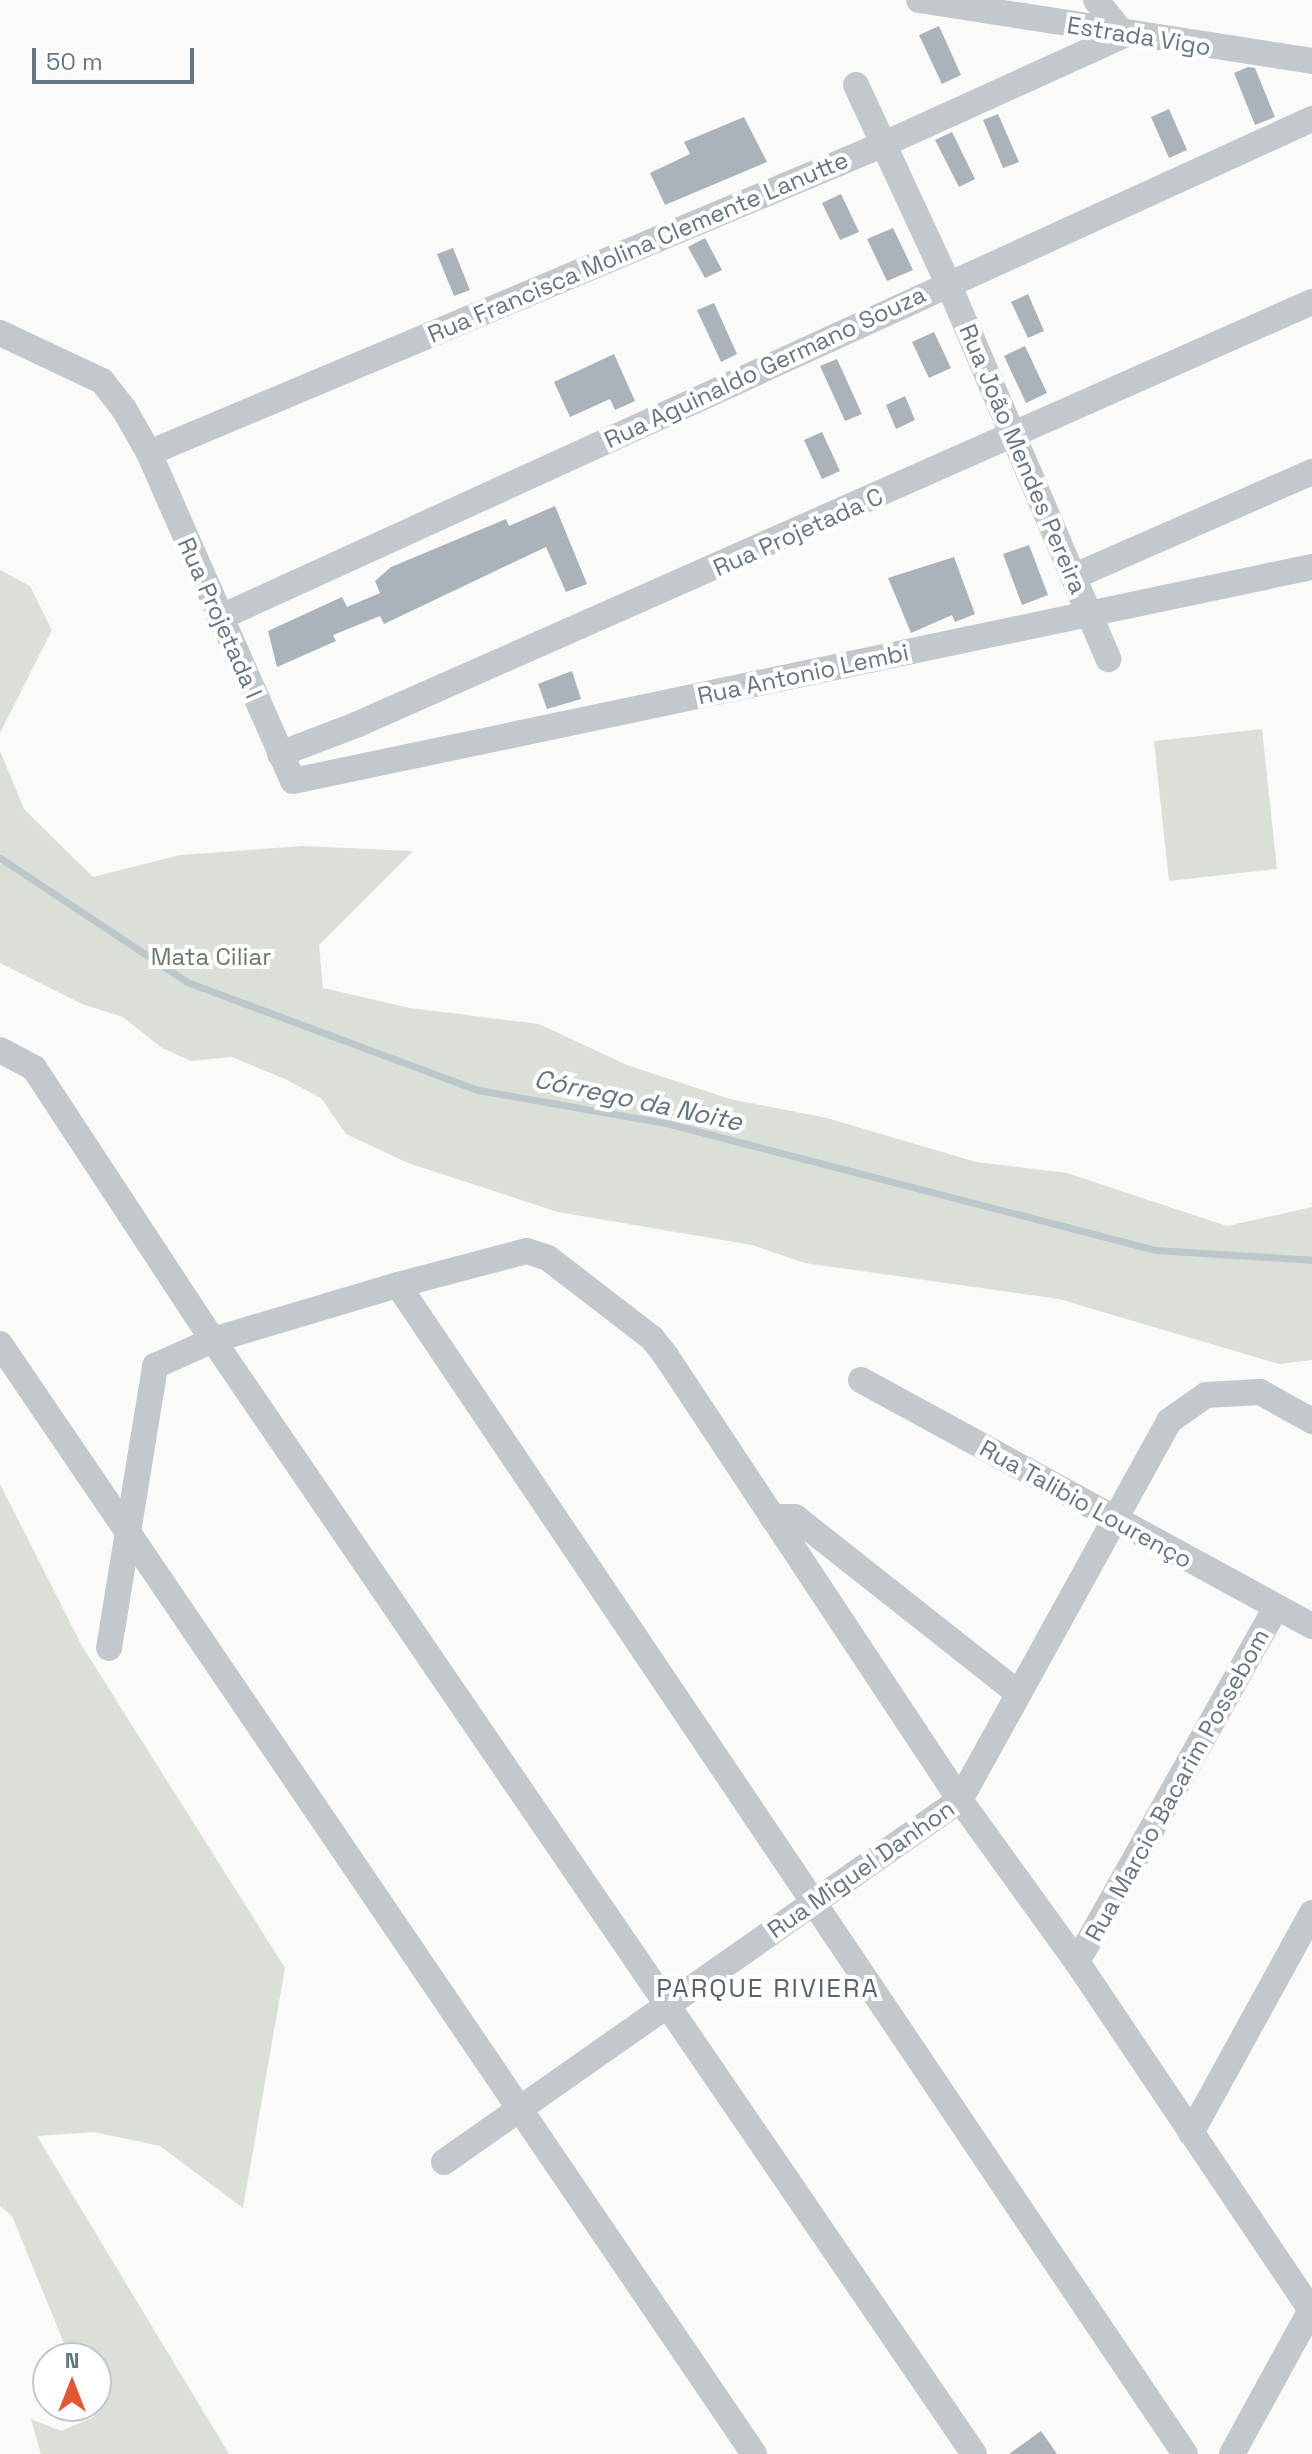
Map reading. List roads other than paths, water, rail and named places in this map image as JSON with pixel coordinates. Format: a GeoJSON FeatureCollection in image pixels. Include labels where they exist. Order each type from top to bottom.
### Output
{"type":"FeatureCollection","features":[{"type":"Feature","properties":{"kind":"street","name":"Estrada Vigo"},"geometry":{"type":"LineString","coordinates":[[919,0],[1124,35],[1312,61]]}},
{"type":"Feature","properties":{"kind":"street"},"geometry":{"type":"LineString","coordinates":[[1096,0],[1124,35]]}},
{"type":"Feature","properties":{"kind":"street","name":"Rua Francisca Molina Clemente Lanutte"},"geometry":{"type":"LineString","coordinates":[[149,453],[884,144],[1124,35]]}},
{"type":"Feature","properties":{"kind":"street","name":"Rua João Mendes Pereira"},"geometry":{"type":"LineString","coordinates":[[856,85],[948,283],[1108,659]]}},
{"type":"Feature","properties":{"kind":"street","name":"Rua Aguinaldo Germano Souza"},"geometry":{"type":"LineString","coordinates":[[219,618],[1312,119]]}},
{"type":"Feature","properties":{"kind":"street","name":"Rua Projetada C"},"geometry":{"type":"LineString","coordinates":[[280,754],[356,725],[1013,437],[1312,302]]}},
{"type":"Feature","properties":{"kind":"street","name":"Rua Projetada I"},"geometry":{"type":"LineString","coordinates":[[0,333],[102,381],[149,453],[293,781]]}},
{"type":"Feature","properties":{"kind":"street"},"geometry":{"type":"LineString","coordinates":[[1075,576],[1312,472]]}},
{"type":"Feature","properties":{"kind":"street","name":"Rua Antonio Lembi"},"geometry":{"type":"LineString","coordinates":[[293,781],[1312,567]]}},
{"type":"Feature","properties":{"kind":"street"},"geometry":{"type":"LineString","coordinates":[[356,725],[371,764]]}},
{"type":"Feature","properties":{"kind":"street"},"geometry":{"type":"LineString","coordinates":[[0,1050],[34,1068],[213,1340],[974,2454]]}},
{"type":"Feature","properties":{"kind":"street"},"geometry":{"type":"LineString","coordinates":[[109,1648],[155,1366],[213,1340],[398,1285],[527,1251],[548,1258],[652,1338],[960,1800],[1077,1962],[1312,2310],[1232,2454]]}},
{"type":"Feature","properties":{"kind":"street"},"geometry":{"type":"LineString","coordinates":[[398,1285],[1185,2454]]}},
{"type":"Feature","properties":{"kind":"street"},"geometry":{"type":"LineString","coordinates":[[0,1344],[754,2454]]}},
{"type":"Feature","properties":{"kind":"street","name":"Rua Talibio Lourenço"},"geometry":{"type":"LineString","coordinates":[[861,1380],[1312,1626]]}},
{"type":"Feature","properties":{"kind":"street","name":"Rua Miguel Danhon"},"geometry":{"type":"LineString","coordinates":[[444,2162],[960,1800],[1169,1421],[1206,1395],[1260,1392],[1312,1421]]}},
{"type":"Feature","properties":{"kind":"street"},"geometry":{"type":"LineString","coordinates":[[772,1517],[795,1517],[1018,1693]]}},
{"type":"Feature","properties":{"kind":"street","name":"Rua Marcio Bacarim Possebom"},"geometry":{"type":"LineString","coordinates":[[1077,1962],[1276,1607]]}},
{"type":"Feature","properties":{"kind":"street"},"geometry":{"type":"LineString","coordinates":[[1191,2133],[1312,1913]]}},
{"type":"Feature","properties":{"kind":"waterway","name":"Córrego da Noite"},"geometry":{"type":"LineString","coordinates":[[0,858],[187,982],[478,1090],[670,1124],[1155,1250],[1312,1260]]}},
{"type":"Feature","properties":{"kind":"district","name":"PARQUE RIVIERA"},"geometry":{"type":"Point","coordinates":[768,1989]}},
{"type":"Feature","properties":{"kind":"park label","name":"Mata Ciliar"},"geometry":{"type":"Point","coordinates":[211,957]}}]}
